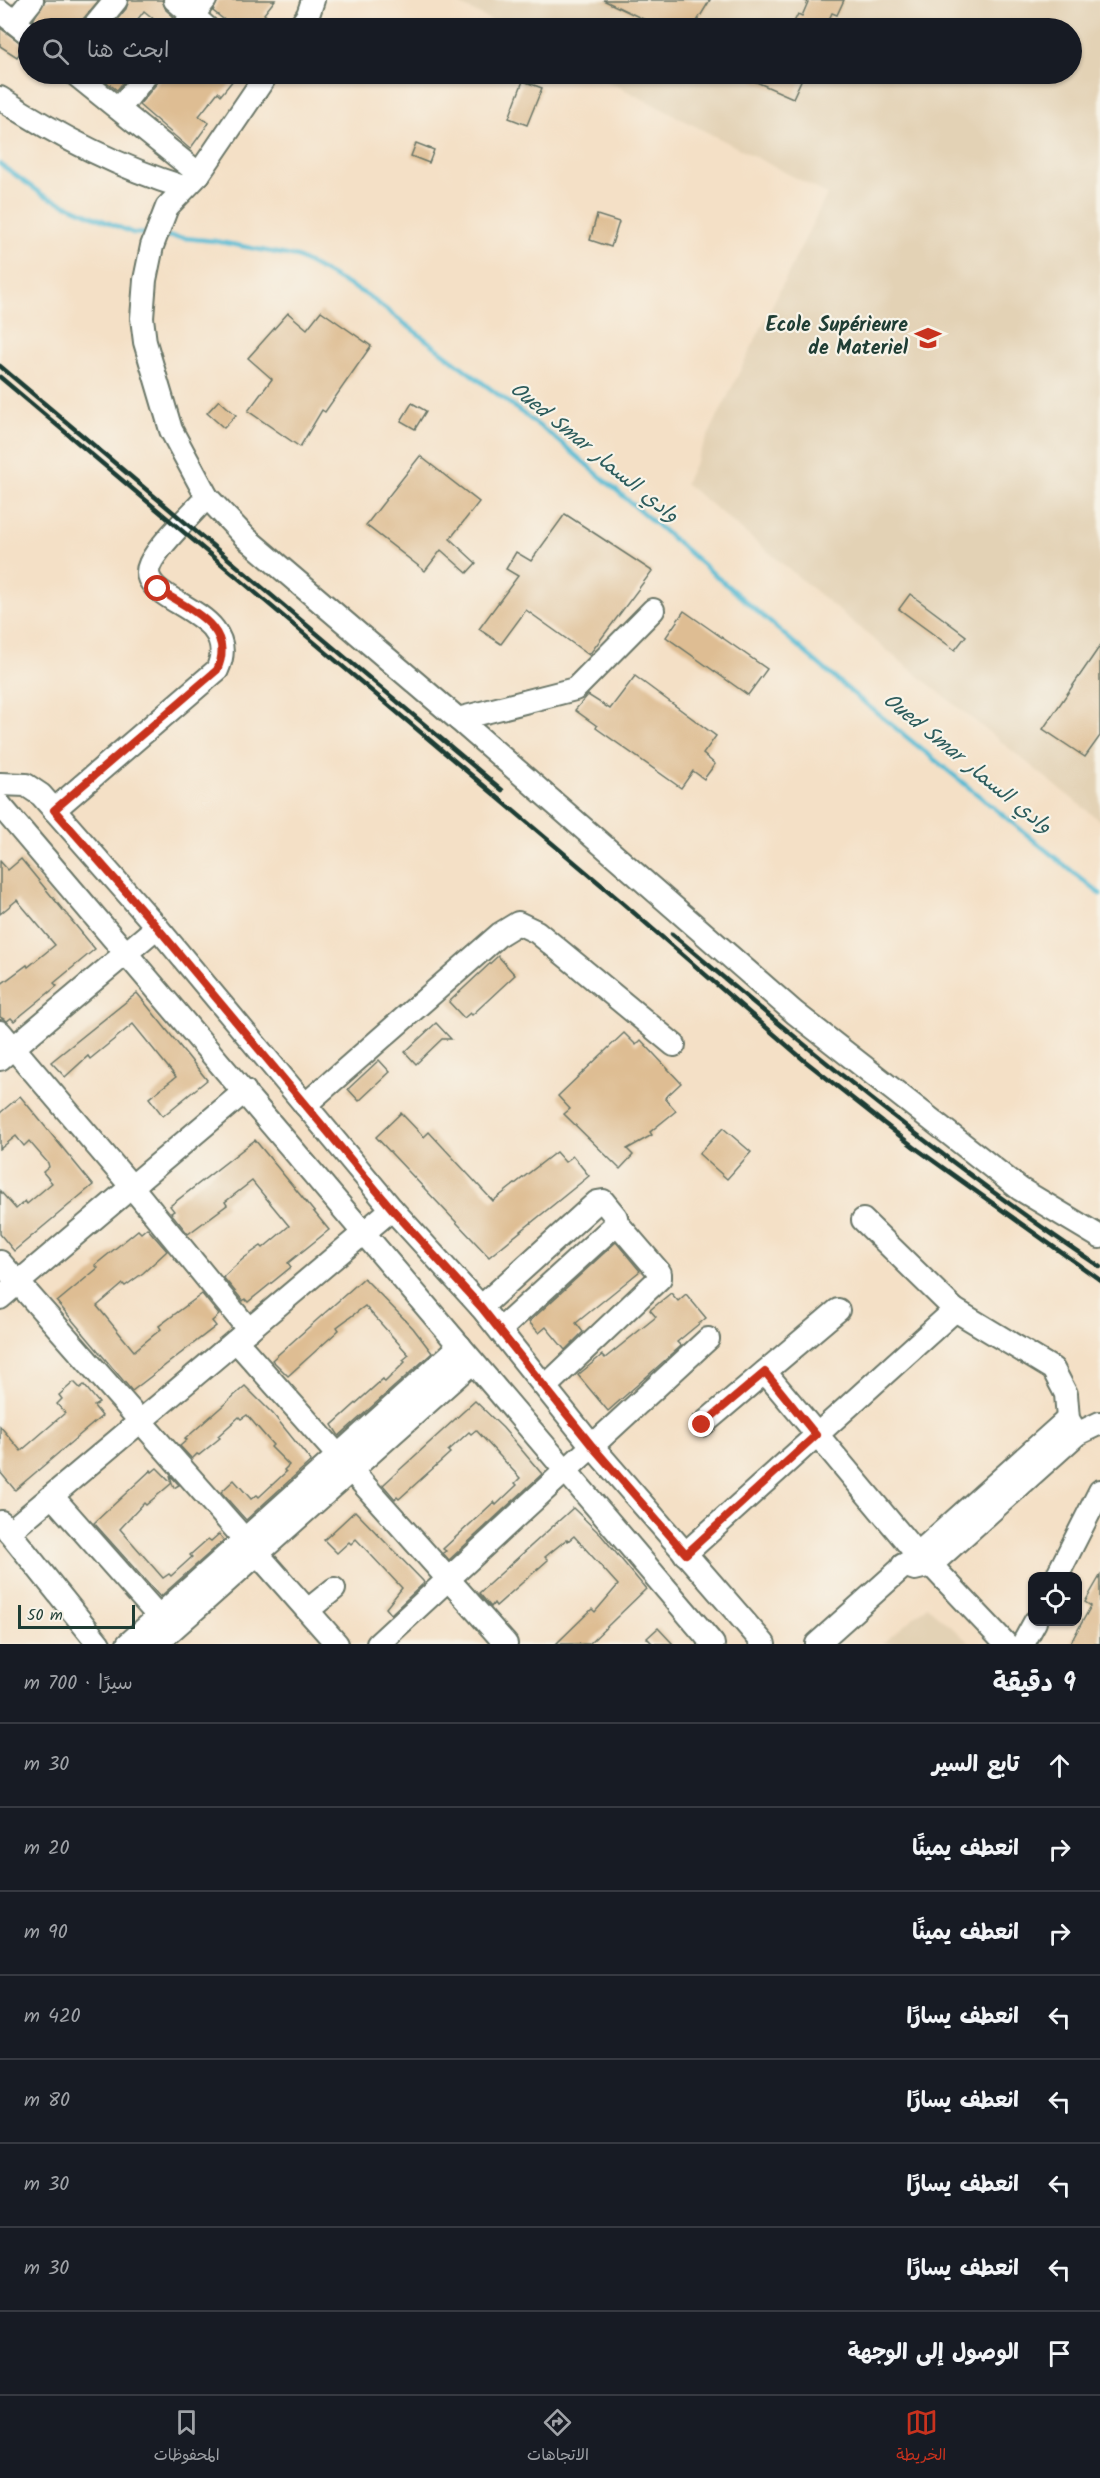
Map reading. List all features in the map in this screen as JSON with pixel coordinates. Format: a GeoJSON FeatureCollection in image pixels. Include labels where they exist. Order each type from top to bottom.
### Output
{"type":"FeatureCollection","features":[{"type":"Feature","properties":{"kind":"street"},"geometry":{"type":"LineString","coordinates":[[14,22],[32,0]]}},
{"type":"Feature","properties":{"kind":"street"},"geometry":{"type":"LineString","coordinates":[[101,18],[116,0]]}},
{"type":"Feature","properties":{"kind":"street"},"geometry":{"type":"LineString","coordinates":[[175,0],[197,18]]}},
{"type":"Feature","properties":{"kind":"street"},"geometry":{"type":"LineString","coordinates":[[306,18],[313,0]]}},
{"type":"Feature","properties":{"kind":"street"},"geometry":{"type":"LineString","coordinates":[[88,84],[119,109],[191,181]]}},
{"type":"Feature","properties":{"kind":"street"},"geometry":{"type":"LineString","coordinates":[[119,109],[139,84]]}},
{"type":"Feature","properties":{"kind":"street"},"geometry":{"type":"LineString","coordinates":[[257,84],[191,181],[167,207],[152,246],[143,298],[145,342],[171,430],[207,497],[246,538],[458,718],[795,1013],[1020,1189],[1100,1237]]}},
{"type":"Feature","properties":{"kind":"street"},"geometry":{"type":"LineString","coordinates":[[0,99],[48,129],[148,177],[191,181]]}},
{"type":"Feature","properties":{"kind":"street"},"geometry":{"type":"LineString","coordinates":[[54,810],[217,670],[222,659],[223,646],[219,634],[210,624],[152,584],[148,571],[158,552],[207,497]]}},
{"type":"Feature","properties":{"kind":"street"},"geometry":{"type":"LineString","coordinates":[[458,718],[575,690],[653,610]]}},
{"type":"Feature","properties":{"kind":"street"},"geometry":{"type":"LineString","coordinates":[[0,784],[26,784],[54,810],[157,927],[392,1209],[481,1307],[592,1446],[764,1644]]}},
{"type":"Feature","properties":{"kind":"street"},"geometry":{"type":"LineString","coordinates":[[2,813],[126,953],[713,1644]]}},
{"type":"Feature","properties":{"kind":"street"},"geometry":{"type":"LineString","coordinates":[[305,1105],[500,934],[518,923],[537,932],[674,1045]]}},
{"type":"Feature","properties":{"kind":"street"},"geometry":{"type":"LineString","coordinates":[[157,927],[4,1046],[132,1186],[242,1336],[344,1463],[506,1644]]}},
{"type":"Feature","properties":{"kind":"street"},"geometry":{"type":"LineString","coordinates":[[0,1298],[244,1091]]}},
{"type":"Feature","properties":{"kind":"street"},"geometry":{"type":"LineString","coordinates":[[481,1307],[597,1202],[603,1201],[616,1217],[617,1223],[660,1273],[660,1278],[546,1386]]}},
{"type":"Feature","properties":{"kind":"street"},"geometry":{"type":"LineString","coordinates":[[99,1644],[5,1527],[52,1496],[392,1209]]}},
{"type":"Feature","properties":{"kind":"street"},"geometry":{"type":"LineString","coordinates":[[863,1220],[955,1310],[1053,1370],[1066,1394],[1073,1427]]}},
{"type":"Feature","properties":{"kind":"street"},"geometry":{"type":"LineString","coordinates":[[500,1330],[617,1223]]}},
{"type":"Feature","properties":{"kind":"street"},"geometry":{"type":"LineString","coordinates":[[0,1262],[337,1644]]}},
{"type":"Feature","properties":{"kind":"street"},"geometry":{"type":"LineString","coordinates":[[702,1425],[838,1310]]}},
{"type":"Feature","properties":{"kind":"street"},"geometry":{"type":"LineString","coordinates":[[686,1554],[955,1310]]}},
{"type":"Feature","properties":{"kind":"street"},"geometry":{"type":"LineString","coordinates":[[378,1644],[708,1339]]}},
{"type":"Feature","properties":{"kind":"street"},"geometry":{"type":"LineString","coordinates":[[128,1644],[162,1630],[251,1546],[467,1354]]}},
{"type":"Feature","properties":{"kind":"street"},"geometry":{"type":"LineString","coordinates":[[765,1372],[816,1435],[922,1557],[1006,1644]]}},
{"type":"Feature","properties":{"kind":"street"},"geometry":{"type":"LineString","coordinates":[[817,1644],[1073,1427],[1100,1423]]}},
{"type":"Feature","properties":{"kind":"street"},"geometry":{"type":"LineString","coordinates":[[1059,1572],[1100,1491]]}},
{"type":"Feature","properties":{"kind":"street"},"geometry":{"type":"LineString","coordinates":[[52,1496],[162,1630]]}},
{"type":"Feature","properties":{"kind":"street"},"geometry":{"type":"LineString","coordinates":[[308,1610],[334,1589]]}},
{"type":"Feature","properties":{"kind":"street"},"geometry":{"type":"LineString","coordinates":[[1023,1644],[1033,1626]]}},
{"type":"Feature","properties":{"kind":"shaded area","name":"Ecole Supérieure de Materiel"},"geometry":{"type":"Polygon","coordinates":[[[451,0],[1100,0],[1100,821],[890,653],[685,483],[827,194],[613,84],[1082,84],[1082,18],[486,18],[451,0]]]}},
{"type":"Feature","properties":{"kind":"shaded area"},"geometry":{"type":"Polygon","coordinates":[[[927,1606],[971,1644],[882,1644],[927,1606]]]}},
{"type":"Feature","properties":{"kind":"building"},"geometry":{"type":"Polygon","coordinates":[[[45,0],[99,0],[84,18],[34,18],[45,0]]]}},
{"type":"Feature","properties":{"kind":"building"},"geometry":{"type":"Polygon","coordinates":[[[129,0],[162,0],[166,10],[174,17],[153,18],[144,11],[139,18],[118,18],[126,9],[129,0]]]}},
{"type":"Feature","properties":{"kind":"building"},"geometry":{"type":"Polygon","coordinates":[[[218,0],[275,0],[264,14],[268,18],[222,18],[213,11],[218,0]]]}},
{"type":"Feature","properties":{"kind":"building"},"geometry":{"type":"Polygon","coordinates":[[[603,0],[710,0],[699,18],[641,18],[603,0]]]}},
{"type":"Feature","properties":{"kind":"building"},"geometry":{"type":"Polygon","coordinates":[[[803,0],[844,0],[837,15],[832,13],[830,18],[796,18],[798,14],[802,16],[808,2],[803,0]]]}},
{"type":"Feature","properties":{"kind":"building"},"geometry":{"type":"Polygon","coordinates":[[[0,28],[18,41],[18,56],[17,57],[0,46],[0,28]]]}},
{"type":"Feature","properties":{"kind":"building"},"geometry":{"type":"Polygon","coordinates":[[[109,84],[122,84],[117,90],[109,84]]]}},
{"type":"Feature","properties":{"kind":"building"},"geometry":{"type":"Polygon","coordinates":[[[156,84],[230,84],[221,95],[218,92],[199,116],[209,123],[190,149],[139,105],[156,84]]]}},
{"type":"Feature","properties":{"kind":"building"},"geometry":{"type":"Polygon","coordinates":[[[522,84],[531,84],[542,88],[527,125],[509,118],[522,84]]]}},
{"type":"Feature","properties":{"kind":"building"},"geometry":{"type":"Polygon","coordinates":[[[761,84],[799,84],[793,98],[761,84]]]}},
{"type":"Feature","properties":{"kind":"building"},"geometry":{"type":"Polygon","coordinates":[[[416,143],[434,150],[429,163],[411,156],[416,143]]]}},
{"type":"Feature","properties":{"kind":"building"},"geometry":{"type":"Polygon","coordinates":[[[597,215],[619,222],[611,247],[590,240],[597,215]]]}},
{"type":"Feature","properties":{"kind":"building"},"geometry":{"type":"Polygon","coordinates":[[[321,311],[371,346],[325,412],[322,410],[300,447],[248,411],[272,379],[248,358],[288,313],[307,329],[321,311]]]}},
{"type":"Feature","properties":{"kind":"building"},"geometry":{"type":"Polygon","coordinates":[[[219,400],[236,415],[224,428],[207,413],[219,400]]]}},
{"type":"Feature","properties":{"kind":"building"},"geometry":{"type":"Polygon","coordinates":[[[412,403],[426,411],[415,429],[401,421],[412,403]]]}},
{"type":"Feature","properties":{"kind":"building"},"geometry":{"type":"Polygon","coordinates":[[[420,456],[479,502],[450,539],[476,563],[467,573],[441,550],[425,571],[366,525],[420,456]]]}},
{"type":"Feature","properties":{"kind":"building"},"geometry":{"type":"Polygon","coordinates":[[[565,514],[652,571],[589,655],[526,610],[501,644],[479,629],[518,576],[506,569],[516,552],[531,561],[565,514]]]}},
{"type":"Feature","properties":{"kind":"building"},"geometry":{"type":"Polygon","coordinates":[[[910,594],[966,636],[955,650],[899,609],[910,594]]]}},
{"type":"Feature","properties":{"kind":"building"},"geometry":{"type":"Polygon","coordinates":[[[684,611],[767,669],[748,695],[666,637],[684,611]]]}},
{"type":"Feature","properties":{"kind":"building"},"geometry":{"type":"Polygon","coordinates":[[[1100,646],[1100,736],[1085,757],[1043,729],[1100,646]]]}},
{"type":"Feature","properties":{"kind":"building"},"geometry":{"type":"Polygon","coordinates":[[[635,676],[716,736],[703,754],[715,764],[704,779],[693,771],[681,788],[596,728],[597,726],[575,710],[588,695],[610,709],[635,676]]]}},
{"type":"Feature","properties":{"kind":"building"},"geometry":{"type":"Polygon","coordinates":[[[21,859],[95,949],[54,983],[57,986],[14,1021],[11,1018],[7,1021],[0,1017],[0,985],[27,965],[28,967],[55,945],[17,900],[0,914],[0,861],[8,870],[21,859]]]}},
{"type":"Feature","properties":{"kind":"building"},"geometry":{"type":"Polygon","coordinates":[[[498,956],[515,975],[472,1015],[470,1013],[464,1018],[449,1002],[498,956]]]}},
{"type":"Feature","properties":{"kind":"building"},"geometry":{"type":"Polygon","coordinates":[[[137,993],[207,1080],[163,1116],[149,1098],[176,1077],[133,1024],[90,1059],[88,1056],[65,1077],[51,1062],[137,993]]]}},
{"type":"Feature","properties":{"kind":"building"},"geometry":{"type":"Polygon","coordinates":[[[436,1023],[451,1039],[442,1039],[416,1064],[405,1052],[436,1023]]]}},
{"type":"Feature","properties":{"kind":"building"},"geometry":{"type":"Polygon","coordinates":[[[624,1033],[636,1045],[641,1040],[681,1083],[665,1098],[676,1111],[650,1132],[652,1135],[627,1149],[633,1155],[620,1169],[564,1114],[570,1109],[558,1096],[624,1033]]]}},
{"type":"Feature","properties":{"kind":"building"},"geometry":{"type":"Polygon","coordinates":[[[379,1060],[390,1072],[359,1101],[348,1089],[379,1060]]]}},
{"type":"Feature","properties":{"kind":"building"},"geometry":{"type":"Polygon","coordinates":[[[20,1096],[93,1185],[14,1251],[0,1234],[0,1191],[16,1209],[25,1201],[27,1204],[52,1183],[43,1172],[49,1167],[48,1163],[29,1141],[24,1146],[16,1136],[0,1149],[0,1113],[20,1096]]]}},
{"type":"Feature","properties":{"kind":"building"},"geometry":{"type":"Polygon","coordinates":[[[401,1113],[424,1137],[429,1132],[493,1201],[556,1152],[565,1162],[573,1156],[589,1176],[489,1257],[376,1137],[401,1113]]]}},
{"type":"Feature","properties":{"kind":"building"},"geometry":{"type":"Polygon","coordinates":[[[723,1128],[751,1152],[727,1179],[699,1154],[723,1128]]]}},
{"type":"Feature","properties":{"kind":"building"},"geometry":{"type":"Polygon","coordinates":[[[255,1140],[329,1230],[288,1263],[291,1267],[248,1302],[245,1299],[243,1301],[223,1277],[244,1258],[261,1246],[263,1248],[289,1226],[252,1181],[225,1202],[227,1205],[188,1234],[171,1213],[174,1211],[170,1206],[255,1140]]]}},
{"type":"Feature","properties":{"kind":"building"},"geometry":{"type":"Polygon","coordinates":[[[147,1228],[167,1251],[143,1273],[125,1286],[123,1284],[97,1306],[134,1351],[161,1329],[159,1326],[202,1294],[219,1315],[212,1321],[216,1326],[132,1391],[57,1302],[98,1268],[95,1265],[138,1230],[141,1233],[147,1228]]]}},
{"type":"Feature","properties":{"kind":"building"},"geometry":{"type":"Polygon","coordinates":[[[616,1242],[640,1271],[576,1323],[583,1332],[565,1350],[546,1327],[539,1333],[529,1322],[616,1242]]]}},
{"type":"Feature","properties":{"kind":"building"},"geometry":{"type":"Polygon","coordinates":[[[364,1278],[413,1328],[432,1353],[339,1436],[332,1425],[383,1379],[385,1382],[409,1355],[365,1306],[337,1327],[339,1330],[288,1376],[272,1360],[364,1278]]]}},
{"type":"Feature","properties":{"kind":"building"},"geometry":{"type":"Polygon","coordinates":[[[671,1293],[678,1301],[686,1294],[706,1318],[677,1342],[681,1346],[608,1411],[578,1375],[602,1355],[605,1358],[656,1317],[650,1310],[671,1293]]]}},
{"type":"Feature","properties":{"kind":"building"},"geometry":{"type":"Polygon","coordinates":[[[74,1382],[80,1388],[84,1385],[99,1403],[94,1406],[102,1416],[15,1490],[0,1472],[0,1426],[21,1451],[65,1413],[57,1404],[62,1399],[59,1395],[74,1382]]]}},
{"type":"Feature","properties":{"kind":"building"},"geometry":{"type":"Polygon","coordinates":[[[245,1386],[273,1414],[311,1461],[246,1520],[221,1492],[234,1480],[251,1499],[257,1495],[259,1497],[286,1472],[284,1470],[289,1465],[271,1447],[273,1445],[247,1415],[241,1419],[239,1417],[218,1436],[220,1438],[192,1459],[180,1446],[245,1386]]]}},
{"type":"Feature","properties":{"kind":"building"},"geometry":{"type":"Polygon","coordinates":[[[475,1401],[503,1428],[542,1474],[449,1560],[443,1553],[446,1551],[443,1549],[494,1502],[496,1505],[517,1485],[515,1483],[520,1478],[476,1430],[471,1434],[469,1432],[448,1451],[450,1453],[399,1499],[397,1497],[395,1499],[383,1485],[475,1401]]]}},
{"type":"Feature","properties":{"kind":"building"},"geometry":{"type":"Polygon","coordinates":[[[157,1468],[172,1483],[146,1505],[144,1503],[120,1529],[163,1578],[169,1574],[171,1576],[208,1539],[211,1541],[219,1534],[224,1540],[160,1597],[94,1523],[151,1470],[152,1472],[157,1468]]]}},
{"type":"Feature","properties":{"kind":"building"},"geometry":{"type":"Polygon","coordinates":[[[170,1475],[179,1485],[174,1488],[170,1475]]]}},
{"type":"Feature","properties":{"kind":"building"},"geometry":{"type":"Polygon","coordinates":[[[573,1508],[601,1535],[646,1589],[589,1644],[556,1644],[592,1609],[595,1612],[618,1585],[574,1536],[545,1557],[548,1560],[496,1606],[494,1603],[491,1607],[479,1593],[573,1508]]]}},
{"type":"Feature","properties":{"kind":"building"},"geometry":{"type":"Polygon","coordinates":[[[355,1511],[424,1583],[391,1614],[386,1608],[402,1588],[356,1539],[337,1553],[324,1540],[355,1511]]]}},
{"type":"Feature","properties":{"kind":"building"},"geometry":{"type":"Polygon","coordinates":[[[1100,1576],[1100,1644],[1070,1644],[1091,1606],[1085,1602],[1100,1576]]]}},
{"type":"Feature","properties":{"kind":"building"},"geometry":{"type":"Polygon","coordinates":[[[658,1628],[673,1644],[653,1644],[647,1638],[658,1628]]]}},
{"type":"Feature","properties":{"kind":"waterway","name":"Oued Smar وادي السمار"},"geometry":{"type":"LineString","coordinates":[[0,164],[43,195],[133,233],[150,234]]}},
{"type":"Feature","properties":{"kind":"waterway","name":"Oued Smar وادي السمار"},"geometry":{"type":"LineString","coordinates":[[164,236],[215,241],[297,257],[367,295],[559,441],[850,691],[1100,894]]}},
{"type":"Feature","properties":{"kind":"railway"},"geometry":{"type":"LineString","coordinates":[[0,366],[502,790]]}},
{"type":"Feature","properties":{"kind":"railway"},"geometry":{"type":"LineString","coordinates":[[0,377],[618,899],[805,1061],[914,1147],[1100,1280]]}},
{"type":"Feature","properties":{"kind":"railway"},"geometry":{"type":"LineString","coordinates":[[672,934],[881,1106],[989,1189],[1100,1267]]}},
{"type":"Feature","properties":{"kind":"place","name":"Ecole Supérieure de Materiel"},"geometry":{"type":"Point","coordinates":[928,338]}},
{"type":"Feature","properties":{"kind":"route"},"geometry":{"type":"LineString","coordinates":[[158,589],[210,624],[219,634],[223,646],[222,659],[217,670],[54,810],[157,927],[392,1209],[481,1307],[592,1446],[686,1554],[816,1435],[765,1372],[702,1425]]}}]}
